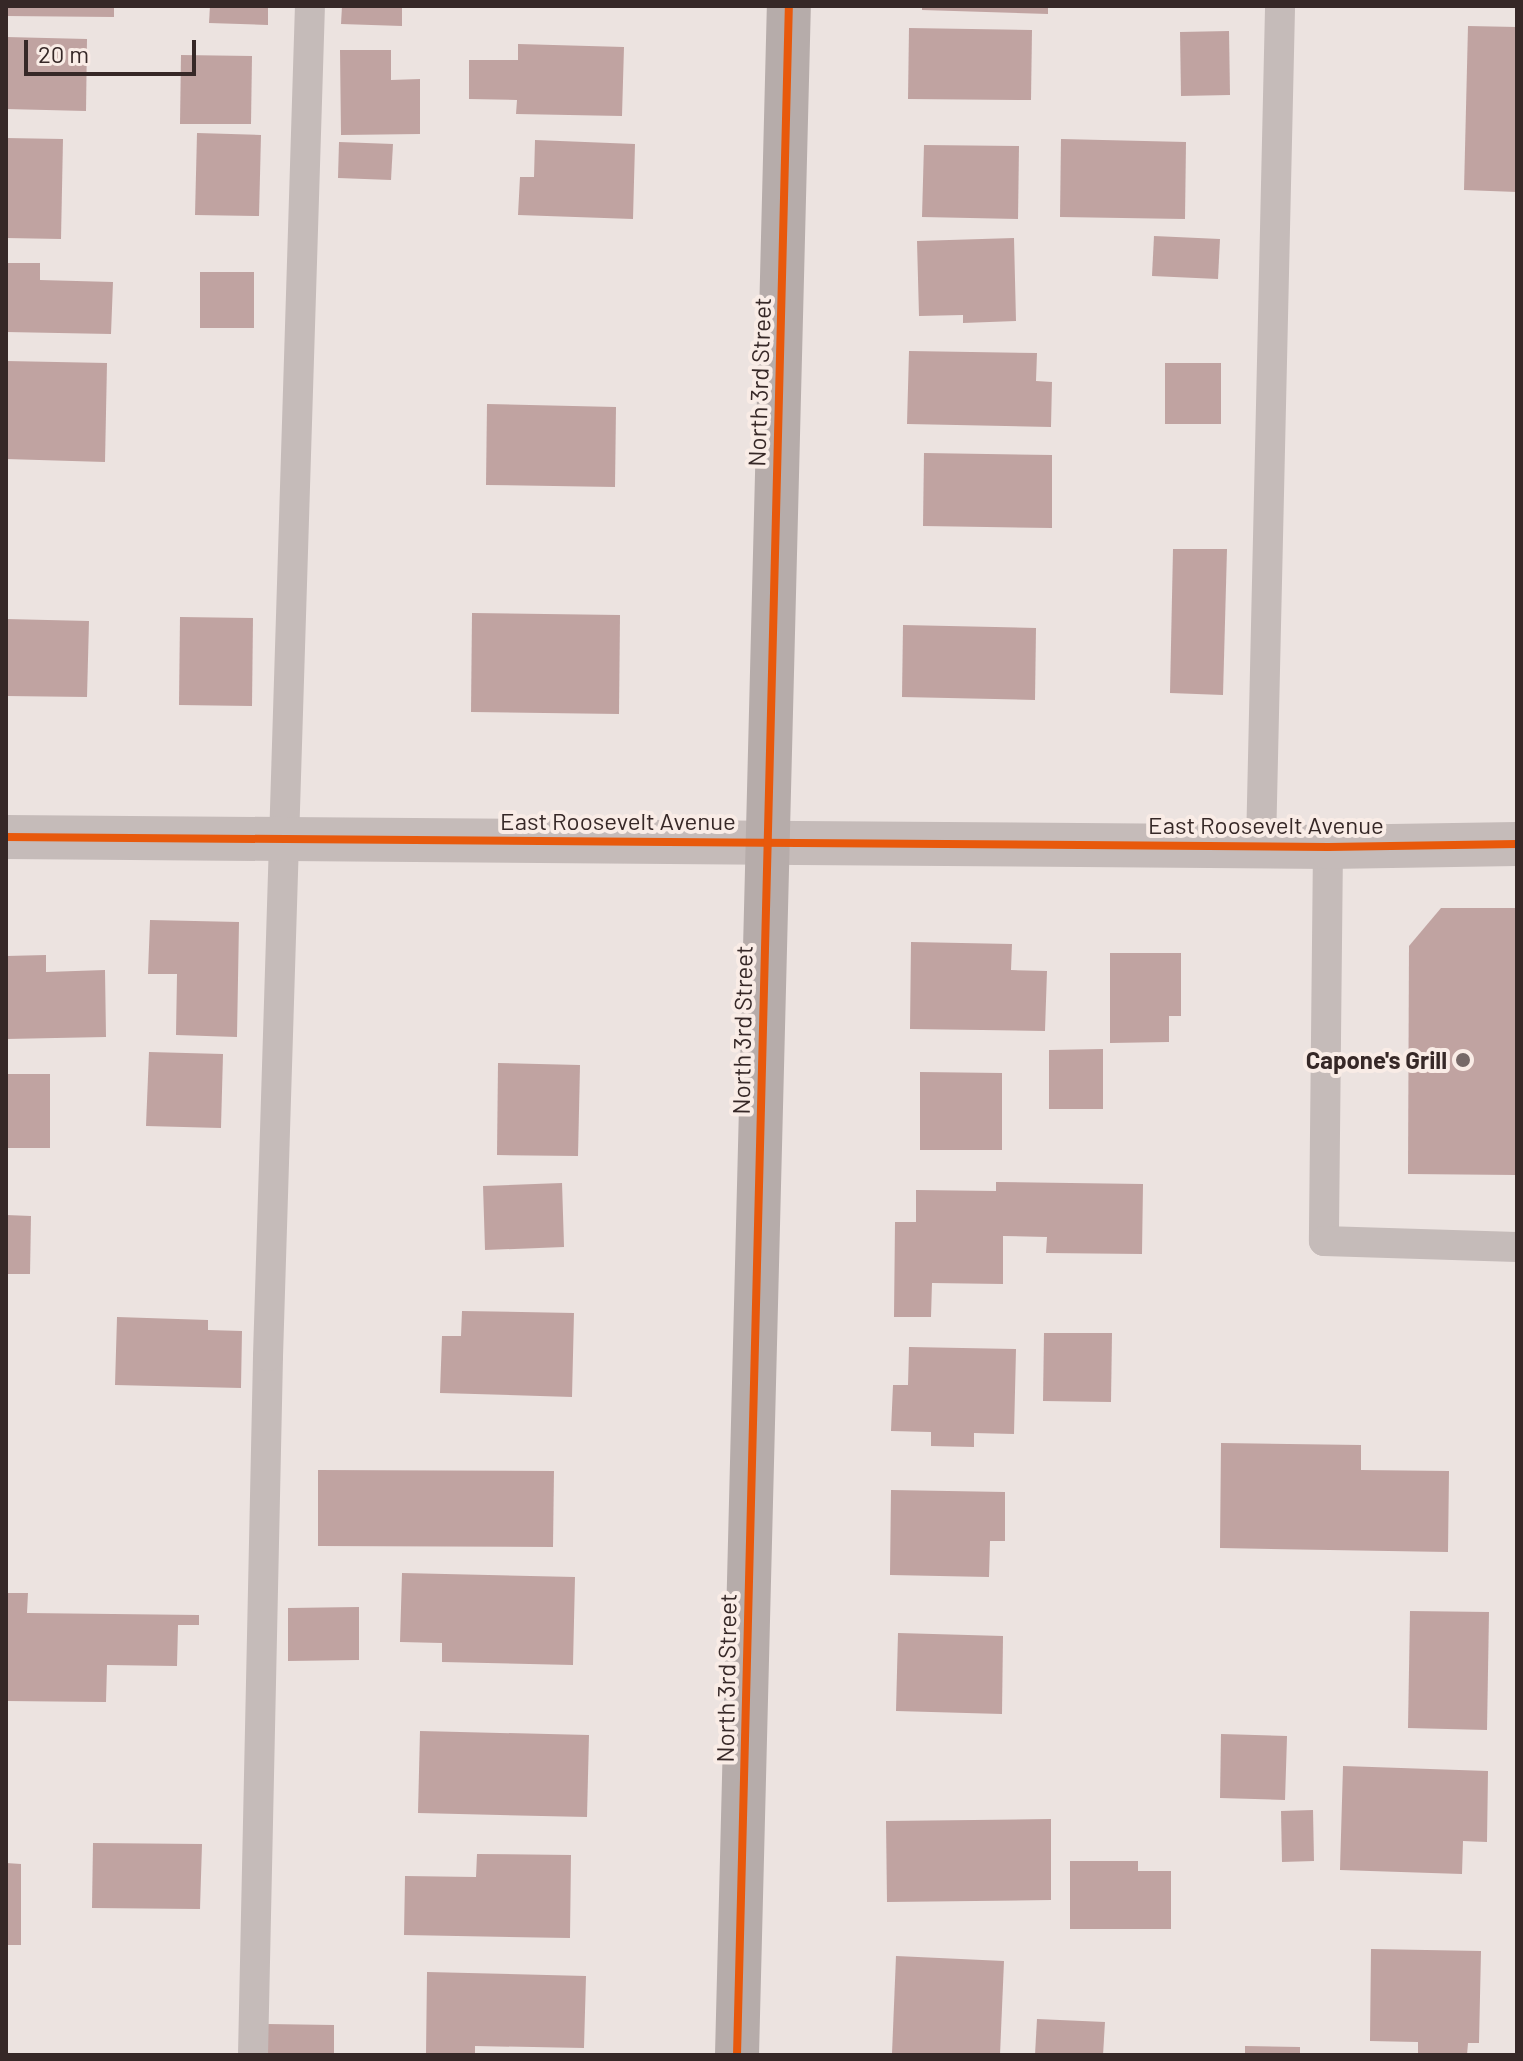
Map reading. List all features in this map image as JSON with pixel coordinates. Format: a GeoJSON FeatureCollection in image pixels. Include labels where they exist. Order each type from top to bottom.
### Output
{"type":"FeatureCollection","features":[{"type":"Feature","properties":{"kind":"main road","name":"North 3rd Street"},"geometry":{"type":"LineString","coordinates":[[737,2055],[765,842],[789,6]]}},
{"type":"Feature","properties":{"kind":"street","name":"East Roosevelt Avenue"},"geometry":{"type":"LineString","coordinates":[[6,837],[1328,847],[1517,844]]}},
{"type":"Feature","properties":{"kind":"lane"},"geometry":{"type":"LineString","coordinates":[[253,2055],[268,1341],[310,6]]}},
{"type":"Feature","properties":{"kind":"lane"},"geometry":{"type":"LineString","coordinates":[[1261,846],[1280,6]]}},
{"type":"Feature","properties":{"kind":"lane"},"geometry":{"type":"LineString","coordinates":[[1328,847],[1324,1241],[1517,1247]]}},
{"type":"Feature","properties":{"kind":"building"},"geometry":{"type":"Polygon","coordinates":[[[6,6],[114,6],[114,17],[6,16],[6,6]]]}},
{"type":"Feature","properties":{"kind":"building"},"geometry":{"type":"Polygon","coordinates":[[[210,6],[268,6],[268,25],[209,23],[210,6]]]}},
{"type":"Feature","properties":{"kind":"building"},"geometry":{"type":"Polygon","coordinates":[[[342,6],[402,6],[402,26],[341,24],[342,6]]]}},
{"type":"Feature","properties":{"kind":"building"},"geometry":{"type":"Polygon","coordinates":[[[922,6],[1048,6],[1048,14],[922,10],[922,6]]]}},
{"type":"Feature","properties":{"kind":"building"},"geometry":{"type":"Polygon","coordinates":[[[1468,26],[1517,27],[1517,192],[1464,190],[1468,26]]]}},
{"type":"Feature","properties":{"kind":"building"},"geometry":{"type":"Polygon","coordinates":[[[909,28],[1032,30],[1031,100],[908,99],[909,28]]]}},
{"type":"Feature","properties":{"kind":"building"},"geometry":{"type":"Polygon","coordinates":[[[1229,31],[1230,95],[1181,96],[1180,32],[1229,31]]]}},
{"type":"Feature","properties":{"kind":"building"},"geometry":{"type":"Polygon","coordinates":[[[6,37],[87,39],[86,111],[6,109],[6,37]]]}},
{"type":"Feature","properties":{"kind":"building"},"geometry":{"type":"Polygon","coordinates":[[[518,44],[624,47],[622,116],[516,114],[517,100],[469,99],[469,60],[518,60],[518,44]]]}},
{"type":"Feature","properties":{"kind":"building"},"geometry":{"type":"Polygon","coordinates":[[[340,50],[391,50],[391,80],[420,79],[420,134],[341,135],[340,50]]]}},
{"type":"Feature","properties":{"kind":"building"},"geometry":{"type":"Polygon","coordinates":[[[181,55],[252,56],[251,124],[180,124],[181,55]]]}},
{"type":"Feature","properties":{"kind":"building"},"geometry":{"type":"Polygon","coordinates":[[[197,133],[261,135],[259,216],[195,215],[197,133]]]}},
{"type":"Feature","properties":{"kind":"building"},"geometry":{"type":"Polygon","coordinates":[[[6,138],[63,139],[61,239],[6,238],[6,138]]]}},
{"type":"Feature","properties":{"kind":"building"},"geometry":{"type":"Polygon","coordinates":[[[1061,139],[1186,142],[1185,219],[1060,217],[1061,139]]]}},
{"type":"Feature","properties":{"kind":"building"},"geometry":{"type":"Polygon","coordinates":[[[535,140],[635,144],[633,219],[518,215],[520,177],[534,177],[535,140]]]}},
{"type":"Feature","properties":{"kind":"building"},"geometry":{"type":"Polygon","coordinates":[[[339,142],[393,144],[391,180],[338,178],[339,142]]]}},
{"type":"Feature","properties":{"kind":"building"},"geometry":{"type":"Polygon","coordinates":[[[924,145],[1019,146],[1018,219],[922,217],[924,145]]]}},
{"type":"Feature","properties":{"kind":"building"},"geometry":{"type":"Polygon","coordinates":[[[1154,236],[1220,239],[1218,279],[1152,276],[1154,236]]]}},
{"type":"Feature","properties":{"kind":"building"},"geometry":{"type":"Polygon","coordinates":[[[1014,238],[1016,321],[963,323],[963,315],[919,316],[917,241],[1014,238]]]}},
{"type":"Feature","properties":{"kind":"building"},"geometry":{"type":"Polygon","coordinates":[[[6,263],[40,263],[40,280],[113,282],[111,334],[6,332],[6,263]]]}},
{"type":"Feature","properties":{"kind":"building"},"geometry":{"type":"Polygon","coordinates":[[[200,272],[254,272],[254,328],[200,328],[200,272]]]}},
{"type":"Feature","properties":{"kind":"building"},"geometry":{"type":"Polygon","coordinates":[[[909,351],[1037,353],[1036,381],[1052,382],[1051,427],[907,424],[909,351]]]}},
{"type":"Feature","properties":{"kind":"building"},"geometry":{"type":"Polygon","coordinates":[[[6,361],[107,363],[105,462],[6,459],[6,361]]]}},
{"type":"Feature","properties":{"kind":"building"},"geometry":{"type":"Polygon","coordinates":[[[1165,363],[1221,363],[1221,424],[1165,424],[1165,363]]]}},
{"type":"Feature","properties":{"kind":"building"},"geometry":{"type":"Polygon","coordinates":[[[487,404],[616,407],[615,487],[486,485],[487,404]]]}},
{"type":"Feature","properties":{"kind":"building"},"geometry":{"type":"Polygon","coordinates":[[[924,453],[1052,455],[1052,528],[923,526],[924,453]]]}},
{"type":"Feature","properties":{"kind":"building"},"geometry":{"type":"Polygon","coordinates":[[[1173,549],[1227,549],[1223,695],[1170,693],[1173,549]]]}},
{"type":"Feature","properties":{"kind":"building"},"geometry":{"type":"Polygon","coordinates":[[[472,613],[620,615],[619,714],[471,712],[472,613]]]}},
{"type":"Feature","properties":{"kind":"building"},"geometry":{"type":"Polygon","coordinates":[[[180,617],[253,618],[252,706],[179,705],[180,617]]]}},
{"type":"Feature","properties":{"kind":"building"},"geometry":{"type":"Polygon","coordinates":[[[6,619],[89,621],[87,697],[6,696],[6,619]]]}},
{"type":"Feature","properties":{"kind":"building"},"geometry":{"type":"Polygon","coordinates":[[[903,625],[1036,628],[1035,700],[902,697],[903,625]]]}},
{"type":"Feature","properties":{"kind":"building","name":"Capone's Grill"},"geometry":{"type":"Polygon","coordinates":[[[1441,908],[1517,908],[1517,1175],[1408,1174],[1409,946],[1441,908]]]}},
{"type":"Feature","properties":{"kind":"building"},"geometry":{"type":"Polygon","coordinates":[[[150,920],[239,922],[237,1037],[176,1035],[177,974],[148,974],[150,920]]]}},
{"type":"Feature","properties":{"kind":"building"},"geometry":{"type":"Polygon","coordinates":[[[911,942],[1012,944],[1011,970],[1047,971],[1045,1031],[910,1029],[911,942]]]}},
{"type":"Feature","properties":{"kind":"building"},"geometry":{"type":"Polygon","coordinates":[[[1110,953],[1181,953],[1181,1016],[1169,1016],[1169,1042],[1110,1043],[1110,953]]]}},
{"type":"Feature","properties":{"kind":"building"},"geometry":{"type":"Polygon","coordinates":[[[46,955],[46,972],[105,970],[106,1037],[6,1039],[6,956],[46,955]]]}},
{"type":"Feature","properties":{"kind":"building"},"geometry":{"type":"Polygon","coordinates":[[[1103,1049],[1103,1109],[1049,1109],[1049,1050],[1103,1049]]]}},
{"type":"Feature","properties":{"kind":"building"},"geometry":{"type":"Polygon","coordinates":[[[149,1052],[223,1054],[221,1128],[146,1126],[149,1052]]]}},
{"type":"Feature","properties":{"kind":"building"},"geometry":{"type":"Polygon","coordinates":[[[498,1063],[580,1065],[578,1156],[497,1155],[498,1063]]]}},
{"type":"Feature","properties":{"kind":"building"},"geometry":{"type":"Polygon","coordinates":[[[920,1072],[1002,1073],[1002,1150],[920,1150],[920,1072]]]}},
{"type":"Feature","properties":{"kind":"building"},"geometry":{"type":"Polygon","coordinates":[[[6,1074],[50,1074],[50,1148],[6,1148],[6,1074]]]}},
{"type":"Feature","properties":{"kind":"building"},"geometry":{"type":"Polygon","coordinates":[[[996,1182],[1143,1184],[1142,1254],[1046,1253],[1047,1237],[1003,1236],[1003,1284],[932,1283],[931,1317],[894,1317],[895,1222],[916,1222],[916,1190],[996,1191],[996,1182]]]}},
{"type":"Feature","properties":{"kind":"building"},"geometry":{"type":"Polygon","coordinates":[[[562,1183],[564,1247],[485,1250],[483,1186],[562,1183]]]}},
{"type":"Feature","properties":{"kind":"building"},"geometry":{"type":"Polygon","coordinates":[[[6,1215],[31,1216],[30,1274],[6,1274],[6,1215]]]}},
{"type":"Feature","properties":{"kind":"building"},"geometry":{"type":"Polygon","coordinates":[[[462,1311],[574,1313],[572,1397],[440,1393],[442,1336],[461,1336],[462,1311]]]}},
{"type":"Feature","properties":{"kind":"building"},"geometry":{"type":"Polygon","coordinates":[[[117,1317],[208,1320],[208,1330],[242,1331],[241,1388],[115,1385],[117,1317]]]}},
{"type":"Feature","properties":{"kind":"building"},"geometry":{"type":"Polygon","coordinates":[[[1044,1333],[1112,1333],[1111,1402],[1043,1401],[1044,1333]]]}},
{"type":"Feature","properties":{"kind":"building"},"geometry":{"type":"Polygon","coordinates":[[[909,1347],[1016,1349],[1014,1434],[974,1433],[974,1447],[931,1446],[931,1432],[891,1431],[893,1385],[908,1385],[909,1347]]]}},
{"type":"Feature","properties":{"kind":"building"},"geometry":{"type":"Polygon","coordinates":[[[1221,1443],[1361,1445],[1361,1470],[1449,1471],[1448,1552],[1220,1548],[1221,1443]]]}},
{"type":"Feature","properties":{"kind":"building"},"geometry":{"type":"Polygon","coordinates":[[[318,1470],[554,1471],[553,1547],[318,1546],[318,1470]]]}},
{"type":"Feature","properties":{"kind":"building"},"geometry":{"type":"Polygon","coordinates":[[[891,1490],[1005,1492],[1005,1541],[990,1541],[989,1577],[890,1575],[891,1490]]]}},
{"type":"Feature","properties":{"kind":"building"},"geometry":{"type":"Polygon","coordinates":[[[402,1573],[575,1577],[573,1665],[442,1662],[442,1643],[400,1642],[402,1573]]]}},
{"type":"Feature","properties":{"kind":"building"},"geometry":{"type":"Polygon","coordinates":[[[6,1593],[28,1593],[27,1613],[199,1615],[199,1625],[178,1625],[177,1666],[107,1665],[106,1702],[6,1701],[6,1593]]]}},
{"type":"Feature","properties":{"kind":"building"},"geometry":{"type":"Polygon","coordinates":[[[359,1607],[359,1660],[288,1661],[288,1608],[359,1607]]]}},
{"type":"Feature","properties":{"kind":"building"},"geometry":{"type":"Polygon","coordinates":[[[1410,1611],[1489,1612],[1487,1730],[1408,1728],[1410,1611]]]}},
{"type":"Feature","properties":{"kind":"building"},"geometry":{"type":"Polygon","coordinates":[[[898,1633],[1003,1636],[1002,1714],[896,1711],[898,1633]]]}},
{"type":"Feature","properties":{"kind":"building"},"geometry":{"type":"Polygon","coordinates":[[[420,1731],[589,1735],[587,1817],[418,1813],[420,1731]]]}},
{"type":"Feature","properties":{"kind":"building"},"geometry":{"type":"Polygon","coordinates":[[[1221,1734],[1287,1736],[1285,1800],[1220,1798],[1221,1734]]]}},
{"type":"Feature","properties":{"kind":"building"},"geometry":{"type":"Polygon","coordinates":[[[1343,1766],[1488,1771],[1487,1842],[1463,1841],[1462,1874],[1340,1870],[1343,1766]]]}},
{"type":"Feature","properties":{"kind":"building"},"geometry":{"type":"Polygon","coordinates":[[[1313,1810],[1314,1861],[1282,1862],[1281,1811],[1313,1810]]]}},
{"type":"Feature","properties":{"kind":"building"},"geometry":{"type":"Polygon","coordinates":[[[1051,1819],[1051,1900],[887,1902],[886,1821],[1051,1819]]]}},
{"type":"Feature","properties":{"kind":"building"},"geometry":{"type":"Polygon","coordinates":[[[93,1843],[202,1844],[200,1909],[92,1908],[93,1843]]]}},
{"type":"Feature","properties":{"kind":"building"},"geometry":{"type":"Polygon","coordinates":[[[477,1854],[571,1855],[570,1938],[404,1935],[405,1876],[476,1877],[477,1854]]]}},
{"type":"Feature","properties":{"kind":"building"},"geometry":{"type":"Polygon","coordinates":[[[1070,1861],[1138,1861],[1138,1871],[1171,1871],[1171,1929],[1070,1929],[1070,1861]]]}},
{"type":"Feature","properties":{"kind":"building"},"geometry":{"type":"Polygon","coordinates":[[[6,1863],[21,1864],[21,1945],[6,1945],[6,1863]]]}},
{"type":"Feature","properties":{"kind":"building"},"geometry":{"type":"Polygon","coordinates":[[[1371,1949],[1481,1951],[1479,2043],[1468,2043],[1467,2055],[1418,2055],[1418,2042],[1370,2041],[1371,1949]]]}},
{"type":"Feature","properties":{"kind":"building"},"geometry":{"type":"Polygon","coordinates":[[[896,1956],[1004,1961],[1000,2055],[892,2054],[896,1956]]]}},
{"type":"Feature","properties":{"kind":"building"},"geometry":{"type":"Polygon","coordinates":[[[427,1972],[586,1976],[584,2048],[475,2046],[475,2055],[426,2055],[427,1972]]]}},
{"type":"Feature","properties":{"kind":"building"},"geometry":{"type":"Polygon","coordinates":[[[1037,2019],[1105,2022],[1103,2055],[1035,2055],[1037,2019]]]}},
{"type":"Feature","properties":{"kind":"building"},"geometry":{"type":"Polygon","coordinates":[[[267,2024],[334,2025],[334,2055],[266,2055],[267,2024]]]}},
{"type":"Feature","properties":{"kind":"building"},"geometry":{"type":"Polygon","coordinates":[[[1245,2046],[1300,2047],[1300,2055],[1245,2055],[1245,2046]]]}},
{"type":"Feature","properties":{"kind":"cycle path"},"geometry":{"type":"LineString","coordinates":[[737,2055],[789,6]]}},
{"type":"Feature","properties":{"kind":"cycle path"},"geometry":{"type":"LineString","coordinates":[[6,837],[1328,847],[1517,844]]}},
{"type":"Feature","properties":{"kind":"place","name":"Capone's Grill"},"geometry":{"type":"Point","coordinates":[1463,1060]}}]}
